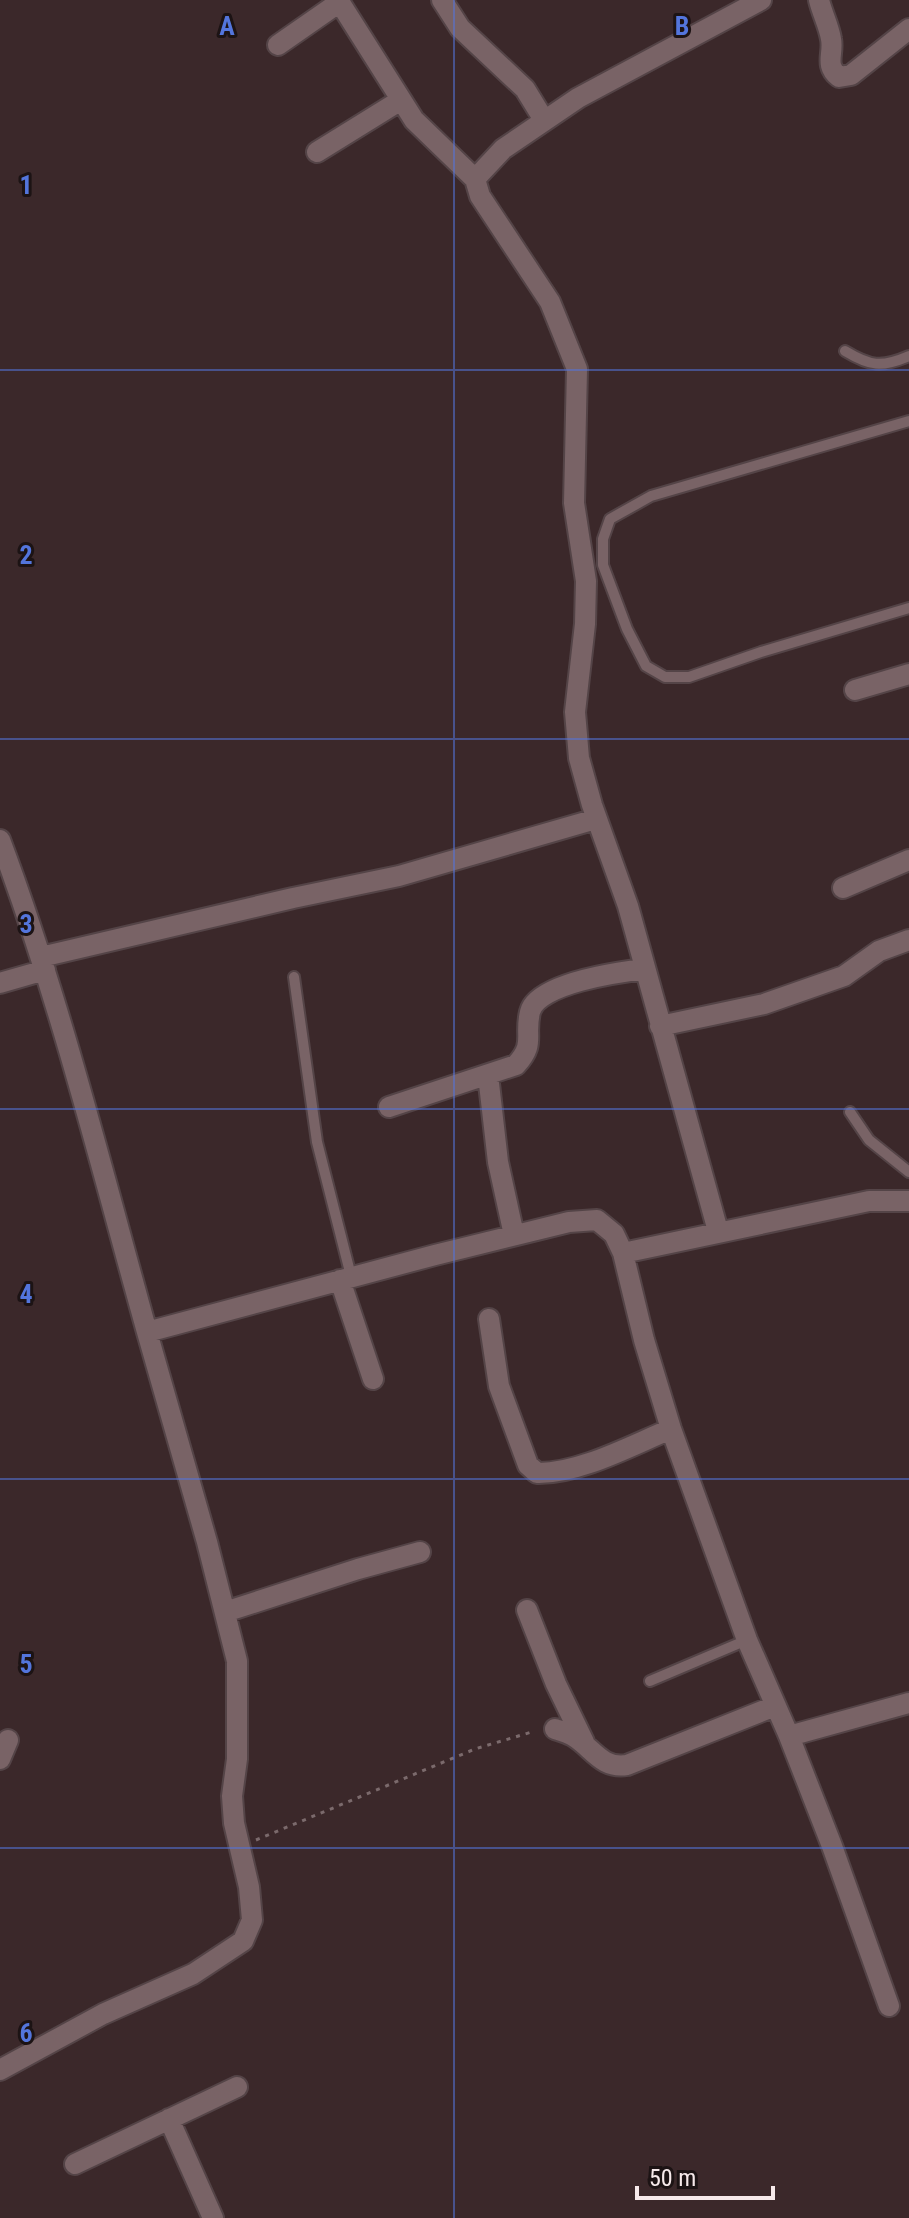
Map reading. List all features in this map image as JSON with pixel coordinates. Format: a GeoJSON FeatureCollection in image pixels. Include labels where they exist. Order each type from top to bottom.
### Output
{"type":"FeatureCollection","features":[{"type":"Feature","properties":{"kind":"street"},"geometry":{"type":"LineString","coordinates":[[442,0],[460,28],[525,89],[544,120]]}},
{"type":"Feature","properties":{"kind":"street"},"geometry":{"type":"LineString","coordinates":[[475,179],[503,149],[578,98],[761,0]]}},
{"type":"Feature","properties":{"kind":"street"},"geometry":{"type":"LineString","coordinates":[[819,0],[832,42],[830,65],[839,77],[851,75],[909,29]]}},
{"type":"Feature","properties":{"kind":"street"},"geometry":{"type":"LineString","coordinates":[[278,45],[334,6],[342,6],[401,100],[432,138],[475,179],[480,196],[550,302],[577,369],[574,503],[586,581],[585,624],[575,712],[579,758],[596,819],[628,906],[718,1231]]}},
{"type":"Feature","properties":{"kind":"street"},"geometry":{"type":"LineString","coordinates":[[317,152],[401,100]]}},
{"type":"Feature","properties":{"kind":"street"},"geometry":{"type":"LineString","coordinates":[[855,690],[909,674]]}},
{"type":"Feature","properties":{"kind":"street"},"geometry":{"type":"LineString","coordinates":[[0,983],[43,964],[293,898],[399,876],[596,819]]}},
{"type":"Feature","properties":{"kind":"street"},"geometry":{"type":"LineString","coordinates":[[0,840],[43,964],[237,1661],[237,1759],[232,1796],[252,1920],[243,1941],[193,1974],[103,2014],[0,2070]]}},
{"type":"Feature","properties":{"kind":"street"},"geometry":{"type":"LineString","coordinates":[[843,888],[909,860]]}},
{"type":"Feature","properties":{"kind":"street"},"geometry":{"type":"LineString","coordinates":[[660,1026],[764,1004],[844,976],[879,951],[909,940]]}},
{"type":"Feature","properties":{"kind":"street"},"geometry":{"type":"LineString","coordinates":[[389,1107],[516,1065],[528,1052],[530,1009],[560,987],[617,972],[645,969]]}},
{"type":"Feature","properties":{"kind":"street"},"geometry":{"type":"LineString","coordinates":[[488,1075],[498,1162],[514,1235]]}},
{"type":"Feature","properties":{"kind":"street"},"geometry":{"type":"LineString","coordinates":[[623,1253],[869,1201],[909,1201]]}},
{"type":"Feature","properties":{"kind":"street"},"geometry":{"type":"LineString","coordinates":[[147,1332],[569,1222],[597,1220],[614,1234],[623,1253],[644,1340],[671,1429],[747,1640],[832,1846],[889,2006]]}},
{"type":"Feature","properties":{"kind":"street"},"geometry":{"type":"LineString","coordinates":[[346,1278],[373,1379]]}},
{"type":"Feature","properties":{"kind":"street"},"geometry":{"type":"LineString","coordinates":[[489,1319],[499,1386],[528,1465],[537,1473],[583,1464],[671,1429]]}},
{"type":"Feature","properties":{"kind":"street"},"geometry":{"type":"LineString","coordinates":[[225,1612],[420,1552]]}},
{"type":"Feature","properties":{"kind":"street"},"geometry":{"type":"LineString","coordinates":[[527,1610],[556,1684],[587,1748]]}},
{"type":"Feature","properties":{"kind":"street"},"geometry":{"type":"LineString","coordinates":[[789,1736],[909,1703]]}},
{"type":"Feature","properties":{"kind":"street"},"geometry":{"type":"LineString","coordinates":[[555,1729],[573,1735],[606,1763],[618,1767],[775,1706]]}},
{"type":"Feature","properties":{"kind":"street"},"geometry":{"type":"LineString","coordinates":[[75,2164],[237,2087]]}},
{"type":"Feature","properties":{"kind":"street"},"geometry":{"type":"LineString","coordinates":[[169,2119],[213,2218]]}},
{"type":"Feature","properties":{"kind":"lane"},"geometry":{"type":"LineString","coordinates":[[845,351],[865,363],[877,365],[909,356]]}},
{"type":"Feature","properties":{"kind":"lane"},"geometry":{"type":"LineString","coordinates":[[909,421],[651,496],[610,519],[603,539],[603,565],[627,629],[646,666],[665,677],[689,677],[909,608]]}},
{"type":"Feature","properties":{"kind":"lane"},"geometry":{"type":"LineString","coordinates":[[294,977],[317,1142],[346,1278]]}},
{"type":"Feature","properties":{"kind":"lane"},"geometry":{"type":"LineString","coordinates":[[850,1112],[869,1140],[909,1172]]}},
{"type":"Feature","properties":{"kind":"lane"},"geometry":{"type":"LineString","coordinates":[[650,1681],[747,1640]]}},
{"type":"Feature","properties":{"kind":"path"},"geometry":{"type":"LineString","coordinates":[[238,1848],[475,1749],[536,1730],[555,1729]]}}]}
